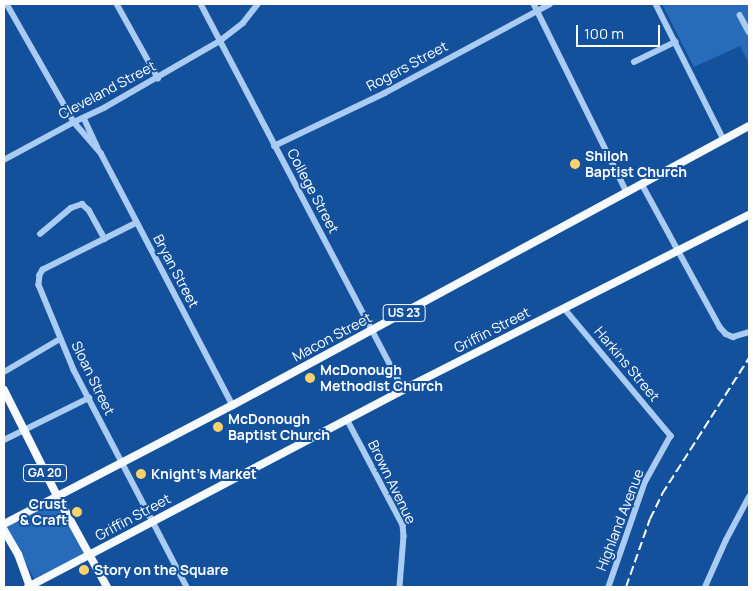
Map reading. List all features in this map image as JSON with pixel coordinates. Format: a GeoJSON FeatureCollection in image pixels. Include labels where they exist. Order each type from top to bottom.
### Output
{"type":"FeatureCollection","features":[{"type":"Feature","properties":{"kind":"main road","name":"Macon Street"},"geometry":{"type":"LineString","coordinates":[[4,524],[233,405],[749,126]]}},
{"type":"Feature","properties":{"kind":"main road","name":"Griffin Street"},"geometry":{"type":"LineString","coordinates":[[29,587],[404,390],[749,215]]}},
{"type":"Feature","properties":{"kind":"main road","name":"GA 20"},"geometry":{"type":"LineString","coordinates":[[4,390],[57,496],[107,587]]}},
{"type":"Feature","properties":{"kind":"main road"},"geometry":{"type":"LineString","coordinates":[[4,530],[18,554],[29,587]]}},
{"type":"Feature","properties":{"kind":"street","name":"Bryan Street"},"geometry":{"type":"LineString","coordinates":[[7,4],[74,122],[98,148]]}},
{"type":"Feature","properties":{"kind":"street"},"geometry":{"type":"LineString","coordinates":[[117,4],[158,78]]}},
{"type":"Feature","properties":{"kind":"street","name":"College Street"},"geometry":{"type":"LineString","coordinates":[[201,4],[404,390]]}},
{"type":"Feature","properties":{"kind":"street","name":"Cleveland Street"},"geometry":{"type":"LineString","coordinates":[[4,160],[158,78],[220,41],[243,23],[258,4]]}},
{"type":"Feature","properties":{"kind":"street","name":"Rogers Street"},"geometry":{"type":"LineString","coordinates":[[274,146],[385,93],[536,7],[550,4]]}},
{"type":"Feature","properties":{"kind":"street"},"geometry":{"type":"LineString","coordinates":[[656,4],[724,140]]}},
{"type":"Feature","properties":{"kind":"street"},"geometry":{"type":"LineString","coordinates":[[536,7],[627,192]]}},
{"type":"Feature","properties":{"kind":"street"},"geometry":{"type":"LineString","coordinates":[[740,15],[749,32]]}},
{"type":"Feature","properties":{"kind":"street"},"geometry":{"type":"LineString","coordinates":[[634,62],[675,42]]}},
{"type":"Feature","properties":{"kind":"street","name":"Bryan Street"},"geometry":{"type":"LineString","coordinates":[[84,118],[233,405]]}},
{"type":"Feature","properties":{"kind":"street"},"geometry":{"type":"LineString","coordinates":[[642,184],[722,330],[733,337],[749,332]]}},
{"type":"Feature","properties":{"kind":"street"},"geometry":{"type":"LineString","coordinates":[[40,234],[71,208],[82,204],[89,210],[105,238]]}},
{"type":"Feature","properties":{"kind":"street","name":"Sloan Street"},"geometry":{"type":"LineString","coordinates":[[137,222],[48,267],[40,275],[39,285],[60,339],[185,586]]}},
{"type":"Feature","properties":{"kind":"street","name":"Harkins Street"},"geometry":{"type":"LineString","coordinates":[[564,308],[671,436]]}},
{"type":"Feature","properties":{"kind":"street"},"geometry":{"type":"LineString","coordinates":[[4,372],[60,339]]}},
{"type":"Feature","properties":{"kind":"street"},"geometry":{"type":"LineString","coordinates":[[4,440],[89,398]]}},
{"type":"Feature","properties":{"kind":"street","name":"Brown Avenue"},"geometry":{"type":"LineString","coordinates":[[347,420],[403,525],[404,536],[400,587]]}},
{"type":"Feature","properties":{"kind":"street","name":"Highland Avenue"},"geometry":{"type":"LineString","coordinates":[[609,587],[644,483],[671,436]]}},
{"type":"Feature","properties":{"kind":"street"},"geometry":{"type":"LineString","coordinates":[[705,587],[726,540],[749,497]]}},
{"type":"Feature","properties":{"kind":"shaded area"},"geometry":{"type":"Polygon","coordinates":[[[662,4],[749,4],[749,63],[740,46],[694,67],[662,4]]]}},
{"type":"Feature","properties":{"kind":"shaded area"},"geometry":{"type":"Polygon","coordinates":[[[57,496],[89,554],[37,583],[5,525],[57,496]]]}},
{"type":"Feature","properties":{"kind":"railway"},"geometry":{"type":"LineString","coordinates":[[626,587],[650,519],[662,494],[749,358]]}},
{"type":"Feature","properties":{"kind":"place","name":"Shiloh Baptist Church"},"geometry":{"type":"Point","coordinates":[575,164]}},
{"type":"Feature","properties":{"kind":"place","name":"McDonough Methodist Church"},"geometry":{"type":"Point","coordinates":[310,378]}},
{"type":"Feature","properties":{"kind":"place","name":"McDonough Baptist Church"},"geometry":{"type":"Point","coordinates":[218,427]}},
{"type":"Feature","properties":{"kind":"place","name":"Knight's Market"},"geometry":{"type":"Point","coordinates":[141,474]}},
{"type":"Feature","properties":{"kind":"place","name":"Crust & Craft"},"geometry":{"type":"Point","coordinates":[77,512]}},
{"type":"Feature","properties":{"kind":"place","name":"Story on the Square"},"geometry":{"type":"Point","coordinates":[84,570]}}]}
